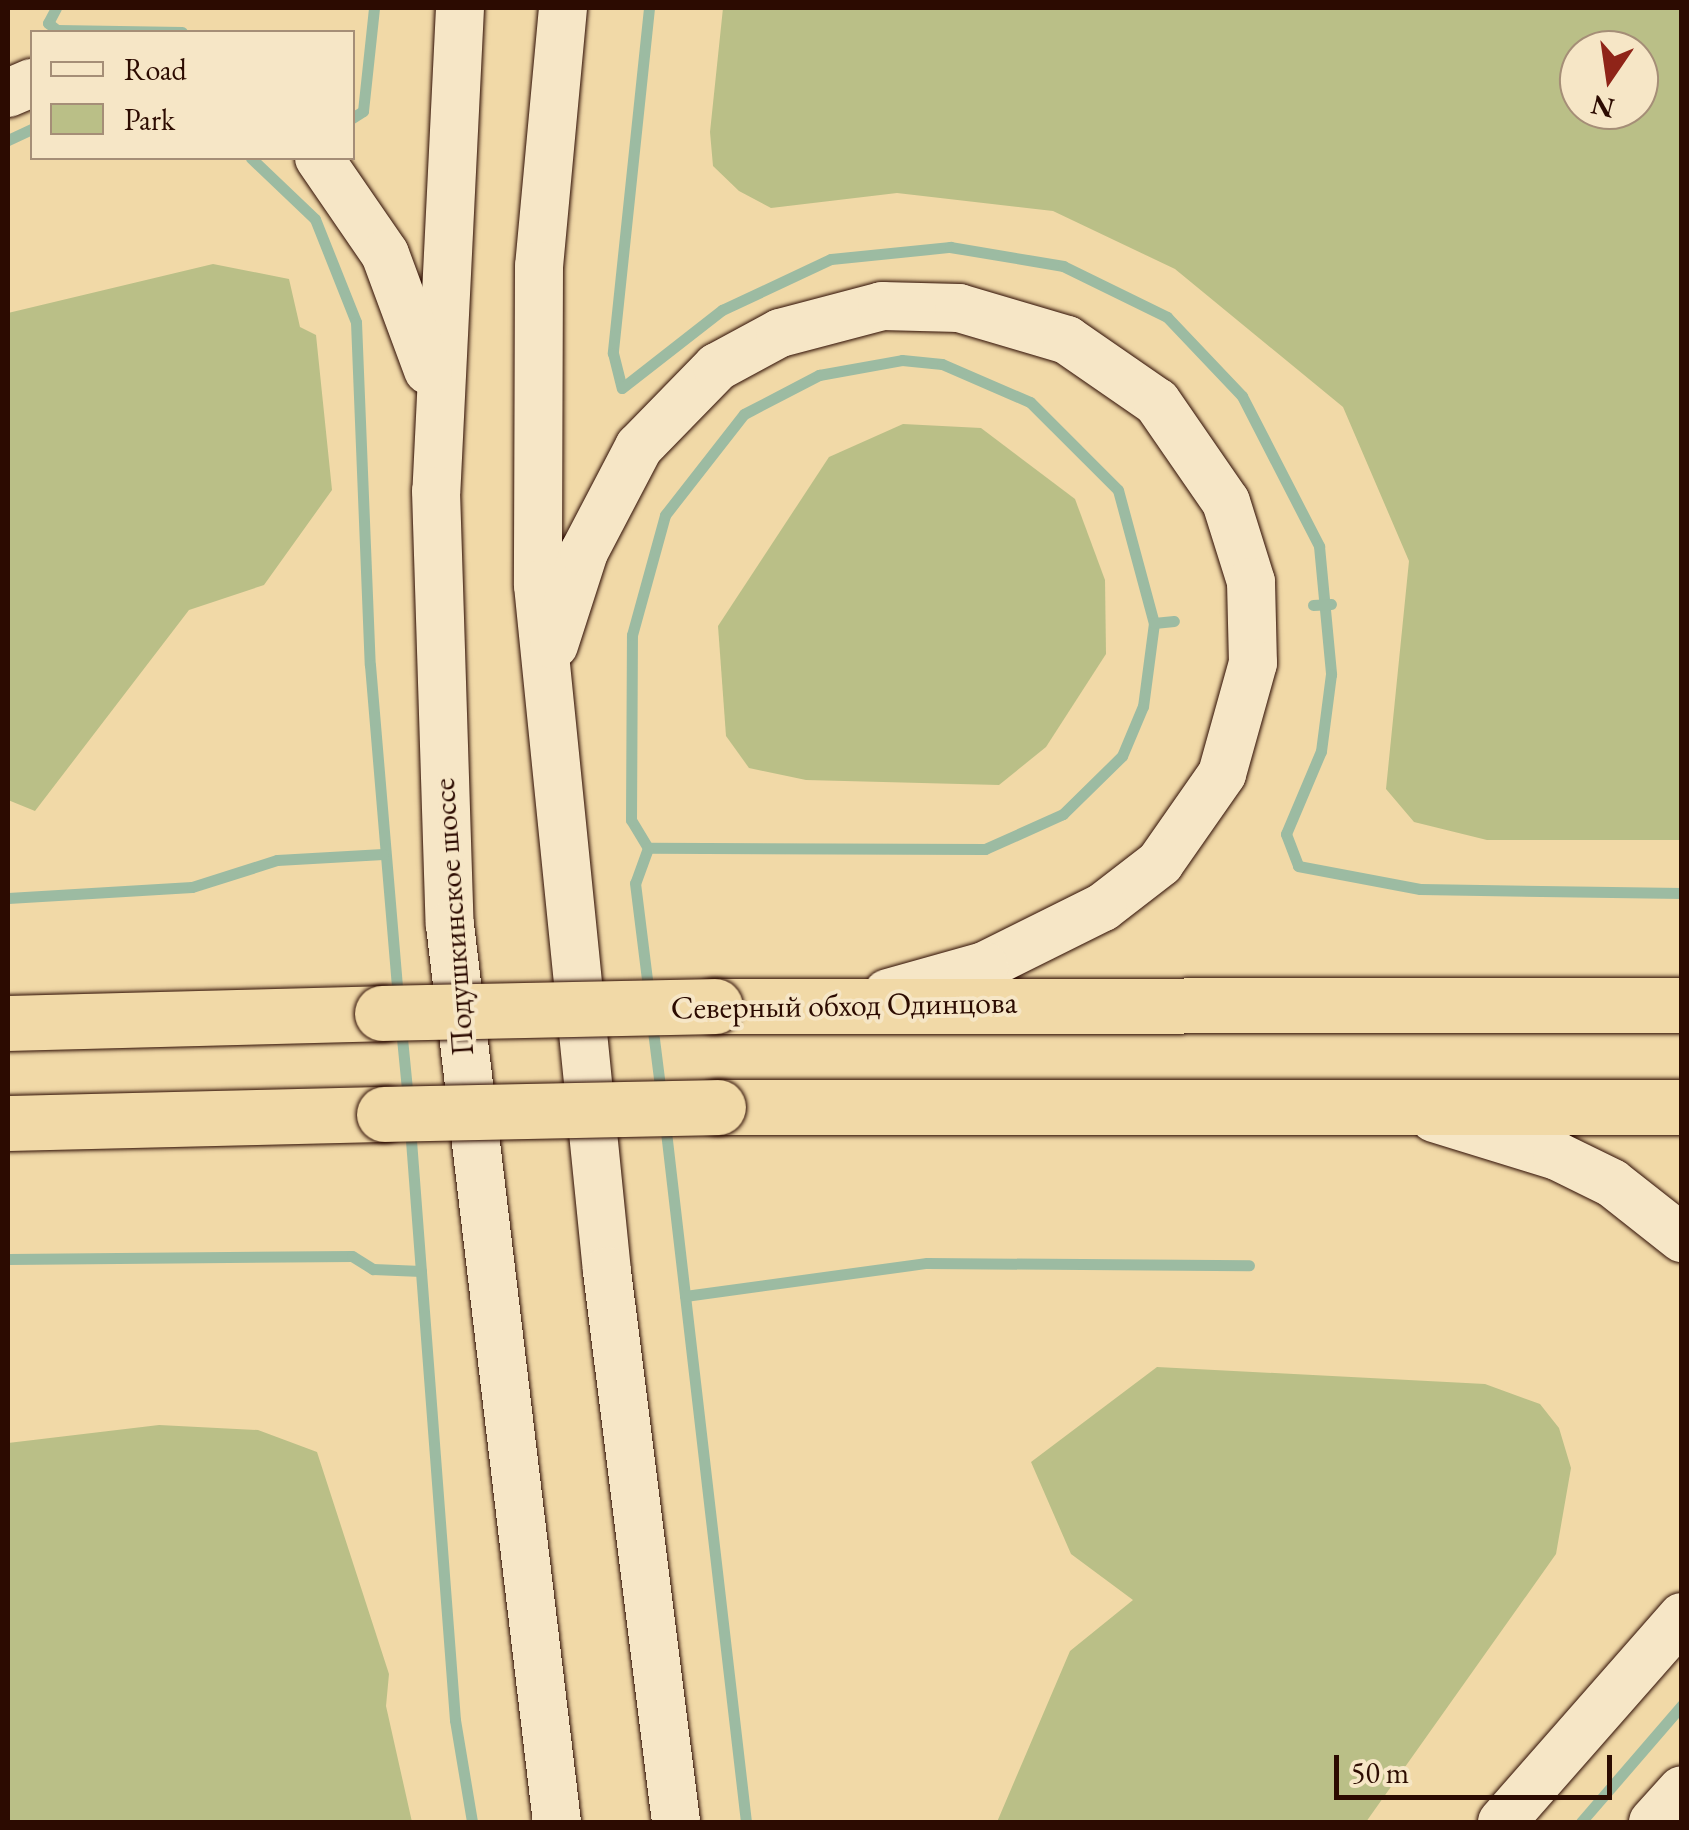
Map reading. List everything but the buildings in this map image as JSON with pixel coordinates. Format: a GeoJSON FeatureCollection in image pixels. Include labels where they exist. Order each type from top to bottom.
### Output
{"type":"FeatureCollection","features":[{"type":"Feature","properties":{"kind":"highway","name":"Северный обход Одинцова"},"geometry":{"type":"LineString","coordinates":[[8,1023],[822,1004],[1682,1005]]}},
{"type":"Feature","properties":{"kind":"highway"},"geometry":{"type":"LineString","coordinates":[[8,1123],[718,1107],[1682,1107]]}},
{"type":"Feature","properties":{"kind":"main road","name":"Подушкинское шоссе"},"geometry":{"type":"LineString","coordinates":[[460,8],[436,491],[450,925],[557,1822]]}},
{"type":"Feature","properties":{"kind":"main road"},"geometry":{"type":"LineString","coordinates":[[563,8],[534,368],[550,698],[604,1252],[676,1822]]}},
{"type":"Feature","properties":{"kind":"main road"},"geometry":{"type":"LineString","coordinates":[[321,160],[352,196],[410,312],[428,372],[436,491]]}},
{"type":"Feature","properties":{"kind":"main road"},"geometry":{"type":"LineString","coordinates":[[550,698],[555,627],[619,479],[689,390],[780,333],[882,306],[998,316],[1097,358],[1182,428],[1226,502],[1255,622],[1241,720],[1205,806],[1160,863],[1069,927],[957,976],[822,1004]]}},
{"type":"Feature","properties":{"kind":"main road"},"geometry":{"type":"LineString","coordinates":[[1357,1106],[1452,1121],[1557,1156],[1612,1183],[1682,1238]]}},
{"type":"Feature","properties":{"kind":"main road"},"geometry":{"type":"LineString","coordinates":[[1502,1822],[1682,1617]]}},
{"type":"Feature","properties":{"kind":"main road"},"geometry":{"type":"LineString","coordinates":[[1653,1822],[1682,1790]]}},
{"type":"Feature","properties":{"kind":"green space"},"geometry":{"type":"Polygon","coordinates":[[[723,8],[1681,8],[1681,840],[1487,840],[1414,822],[1386,789],[1409,561],[1343,407],[1175,269],[1053,211],[897,193],[771,208],[739,191],[713,166],[710,132],[723,8]]]}},
{"type":"Feature","properties":{"kind":"green space"},"geometry":{"type":"Polygon","coordinates":[[[213,264],[289,279],[300,327],[316,335],[332,490],[264,585],[189,610],[35,811],[8,800],[8,313],[213,264]]]}},
{"type":"Feature","properties":{"kind":"green space"},"geometry":{"type":"Polygon","coordinates":[[[903,424],[981,428],[1075,499],[1105,580],[1106,654],[1046,747],[999,785],[806,780],[749,768],[726,736],[718,626],[829,457],[903,424]]]}},
{"type":"Feature","properties":{"kind":"green space"},"geometry":{"type":"Polygon","coordinates":[[[1157,1367],[1485,1384],[1540,1404],[1559,1428],[1571,1468],[1556,1554],[1366,1822],[997,1822],[1070,1651],[1133,1600],[1071,1554],[1031,1462],[1157,1367]]]}},
{"type":"Feature","properties":{"kind":"green space"},"geometry":{"type":"Polygon","coordinates":[[[159,1425],[258,1430],[317,1452],[389,1674],[386,1706],[412,1822],[8,1822],[8,1443],[159,1425]]]}},
{"type":"Feature","properties":{"kind":"waterway"},"geometry":{"type":"LineString","coordinates":[[56,8],[48,23],[57,30]]}},
{"type":"Feature","properties":{"kind":"waterway"},"geometry":{"type":"LineString","coordinates":[[355,116],[363,111],[374,8]]}},
{"type":"Feature","properties":{"kind":"waterway"},"geometry":{"type":"LineString","coordinates":[[649,8],[613,353],[622,388],[722,310],[831,259],[950,247],[1063,266],[1167,317],[1242,396],[1319,546],[1331,674],[1321,751],[1286,834],[1298,866],[1420,889],[1682,893]]}},
{"type":"Feature","properties":{"kind":"waterway"},"geometry":{"type":"LineString","coordinates":[[8,140],[30,130]]}},
{"type":"Feature","properties":{"kind":"waterway"},"geometry":{"type":"LineString","coordinates":[[253,160],[315,219],[356,322],[370,665],[398,1000]]}},
{"type":"Feature","properties":{"kind":"waterway"},"geometry":{"type":"LineString","coordinates":[[902,360],[942,364],[1030,402],[1118,490],[1154,623],[1143,706],[1122,756],[1063,814],[985,849],[648,848],[631,820],[632,635],[665,515],[744,414],[819,375],[902,360]]}},
{"type":"Feature","properties":{"kind":"waterway"},"geometry":{"type":"LineString","coordinates":[[1313,605],[1331,604]]}},
{"type":"Feature","properties":{"kind":"waterway"},"geometry":{"type":"LineString","coordinates":[[1154,623],[1174,621]]}},
{"type":"Feature","properties":{"kind":"waterway"},"geometry":{"type":"LineString","coordinates":[[648,848],[635,883],[649,995]]}},
{"type":"Feature","properties":{"kind":"waterway"},"geometry":{"type":"LineString","coordinates":[[8,898],[192,887],[277,860],[383,854]]}},
{"type":"Feature","properties":{"kind":"waterway"},"geometry":{"type":"LineString","coordinates":[[652,1023],[661,1094]]}},
{"type":"Feature","properties":{"kind":"waterway"},"geometry":{"type":"LineString","coordinates":[[401,1028],[408,1099]]}},
{"type":"Feature","properties":{"kind":"waterway"},"geometry":{"type":"LineString","coordinates":[[665,1123],[746,1822]]}},
{"type":"Feature","properties":{"kind":"waterway"},"geometry":{"type":"LineString","coordinates":[[410,1127],[455,1720],[472,1822]]}},
{"type":"Feature","properties":{"kind":"waterway"},"geometry":{"type":"LineString","coordinates":[[8,1259],[352,1256],[373,1269],[421,1271]]}},
{"type":"Feature","properties":{"kind":"waterway"},"geometry":{"type":"LineString","coordinates":[[685,1296],[927,1263],[1249,1265]]}},
{"type":"Feature","properties":{"kind":"waterway"},"geometry":{"type":"LineString","coordinates":[[1581,1822],[1682,1705]]}}]}
